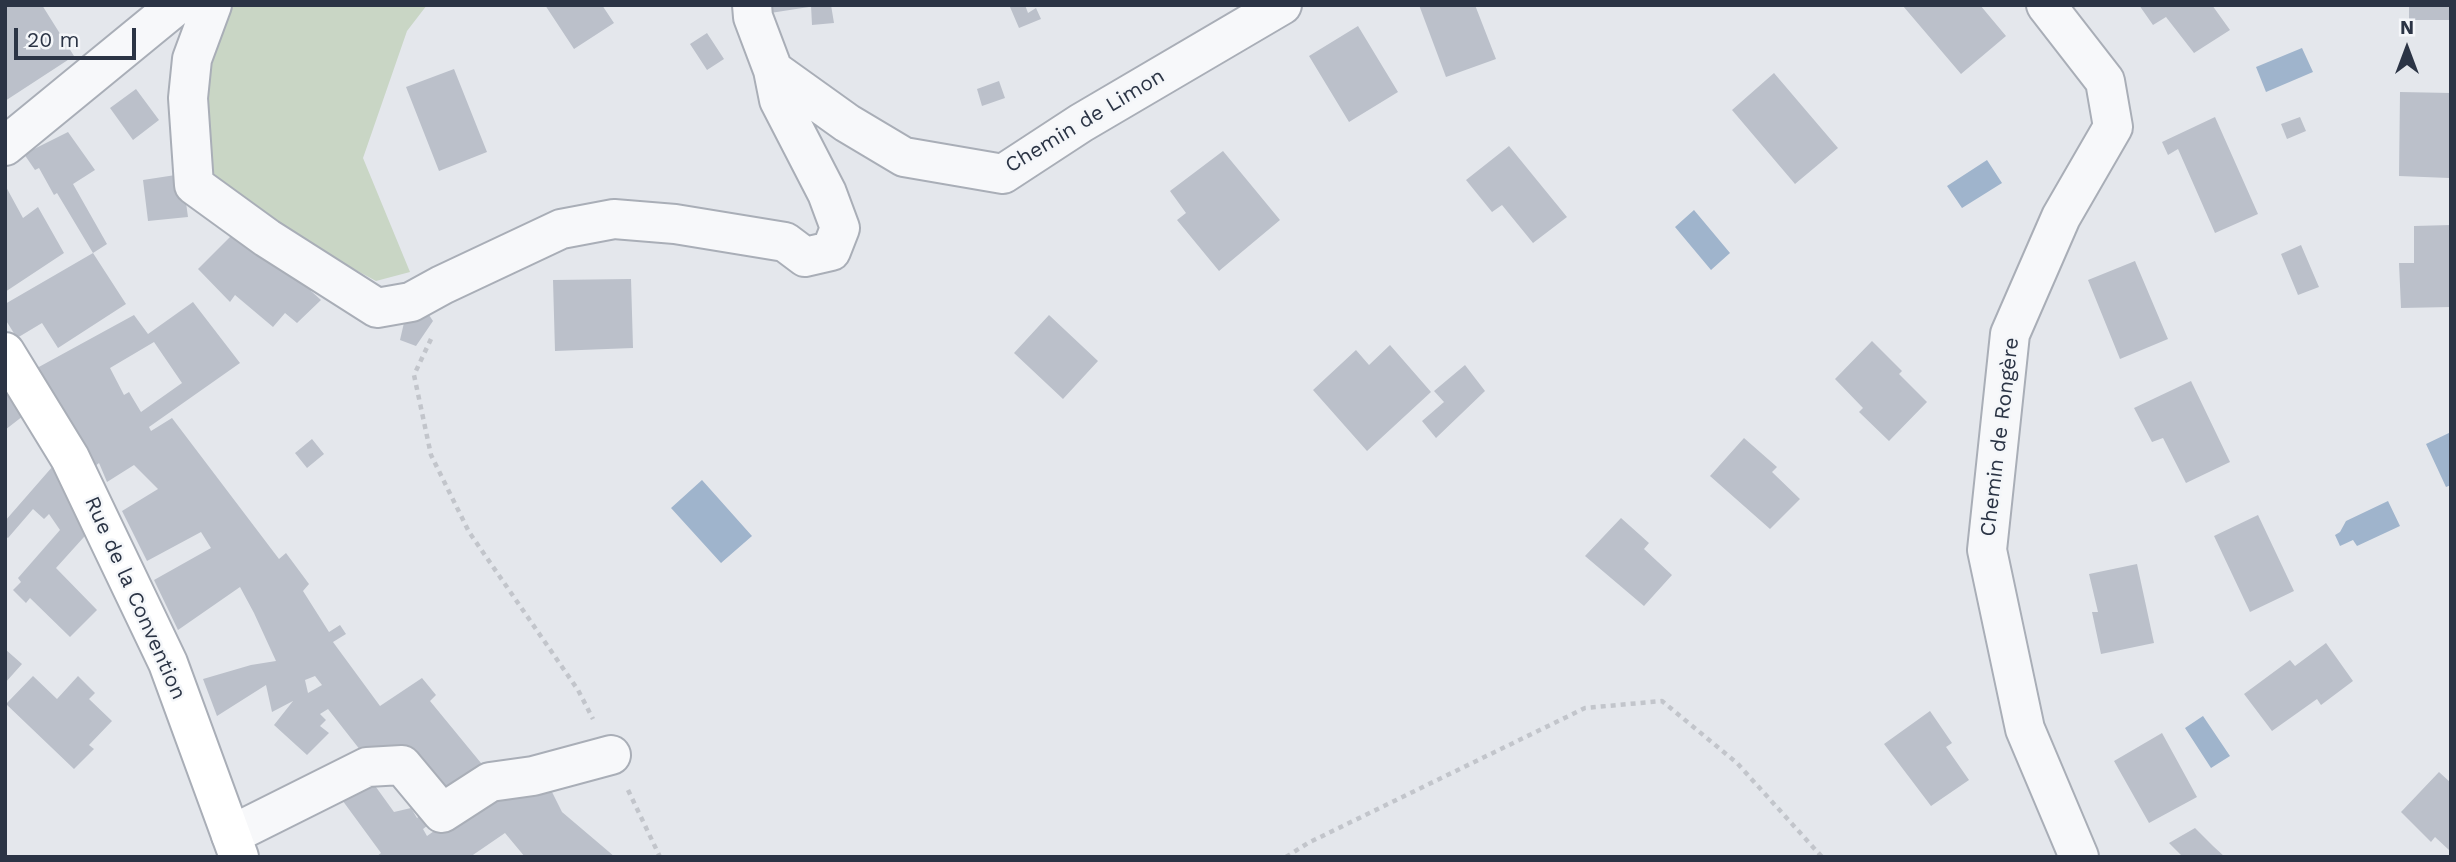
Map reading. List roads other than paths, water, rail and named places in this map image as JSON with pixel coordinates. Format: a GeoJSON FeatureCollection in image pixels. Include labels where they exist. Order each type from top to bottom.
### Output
{"type":"FeatureCollection","features":[{"type":"Feature","properties":{"kind":"street"},"geometry":{"type":"LineString","coordinates":[[5,146],[177,5]]}},
{"type":"Feature","properties":{"kind":"street"},"geometry":{"type":"LineString","coordinates":[[212,5],[192,60],[188,98],[194,185],[267,238],[377,308],[411,302],[561,229],[614,219],[675,224],[785,242],[805,257],[831,251],[840,228],[827,193],[779,100],[773,70],[752,17],[752,5]]}},
{"type":"Feature","properties":{"kind":"street","name":"Chemin de Limon"},"geometry":{"type":"LineString","coordinates":[[773,70],[847,123],[904,157],[1003,174],[1081,123],[1282,5]]}},
{"type":"Feature","properties":{"kind":"street","name":"Chemin de Rongère"},"geometry":{"type":"LineString","coordinates":[[2046,5],[2105,81],[2113,127],[2061,217],[2010,334],[1987,551],[2025,729],[2079,857]]}},
{"type":"Feature","properties":{"kind":"street","name":"Rue de la Convention"},"geometry":{"type":"LineString","coordinates":[[5,352],[70,458],[168,663],[235,846]]}},
{"type":"Feature","properties":{"kind":"street"},"geometry":{"type":"LineString","coordinates":[[235,846],[367,767],[402,765],[442,813],[490,782],[533,776],[611,755]]}},
{"type":"Feature","properties":{"kind":"water"},"geometry":{"type":"Polygon","coordinates":[[[2302,48],[2313,72],[2266,92],[2256,67],[2302,48]]]}},
{"type":"Feature","properties":{"kind":"water"},"geometry":{"type":"Polygon","coordinates":[[[1987,160],[2002,183],[1962,208],[1947,186],[1987,160]]]}},
{"type":"Feature","properties":{"kind":"water"},"geometry":{"type":"Polygon","coordinates":[[[1694,210],[1730,253],[1711,270],[1675,227],[1694,210]]]}},
{"type":"Feature","properties":{"kind":"water"},"geometry":{"type":"Polygon","coordinates":[[[2451,432],[2451,485],[2446,487],[2426,444],[2451,432]]]}},
{"type":"Feature","properties":{"kind":"water"},"geometry":{"type":"Polygon","coordinates":[[[702,480],[752,536],[721,563],[671,508],[702,480]]]}},
{"type":"Feature","properties":{"kind":"water"},"geometry":{"type":"Polygon","coordinates":[[[2388,501],[2400,526],[2357,546],[2353,540],[2340,546],[2335,535],[2346,521],[2388,501]]]}},
{"type":"Feature","properties":{"kind":"water"},"geometry":{"type":"Polygon","coordinates":[[[2203,716],[2230,756],[2211,768],[2185,728],[2203,716]]]}}]}
